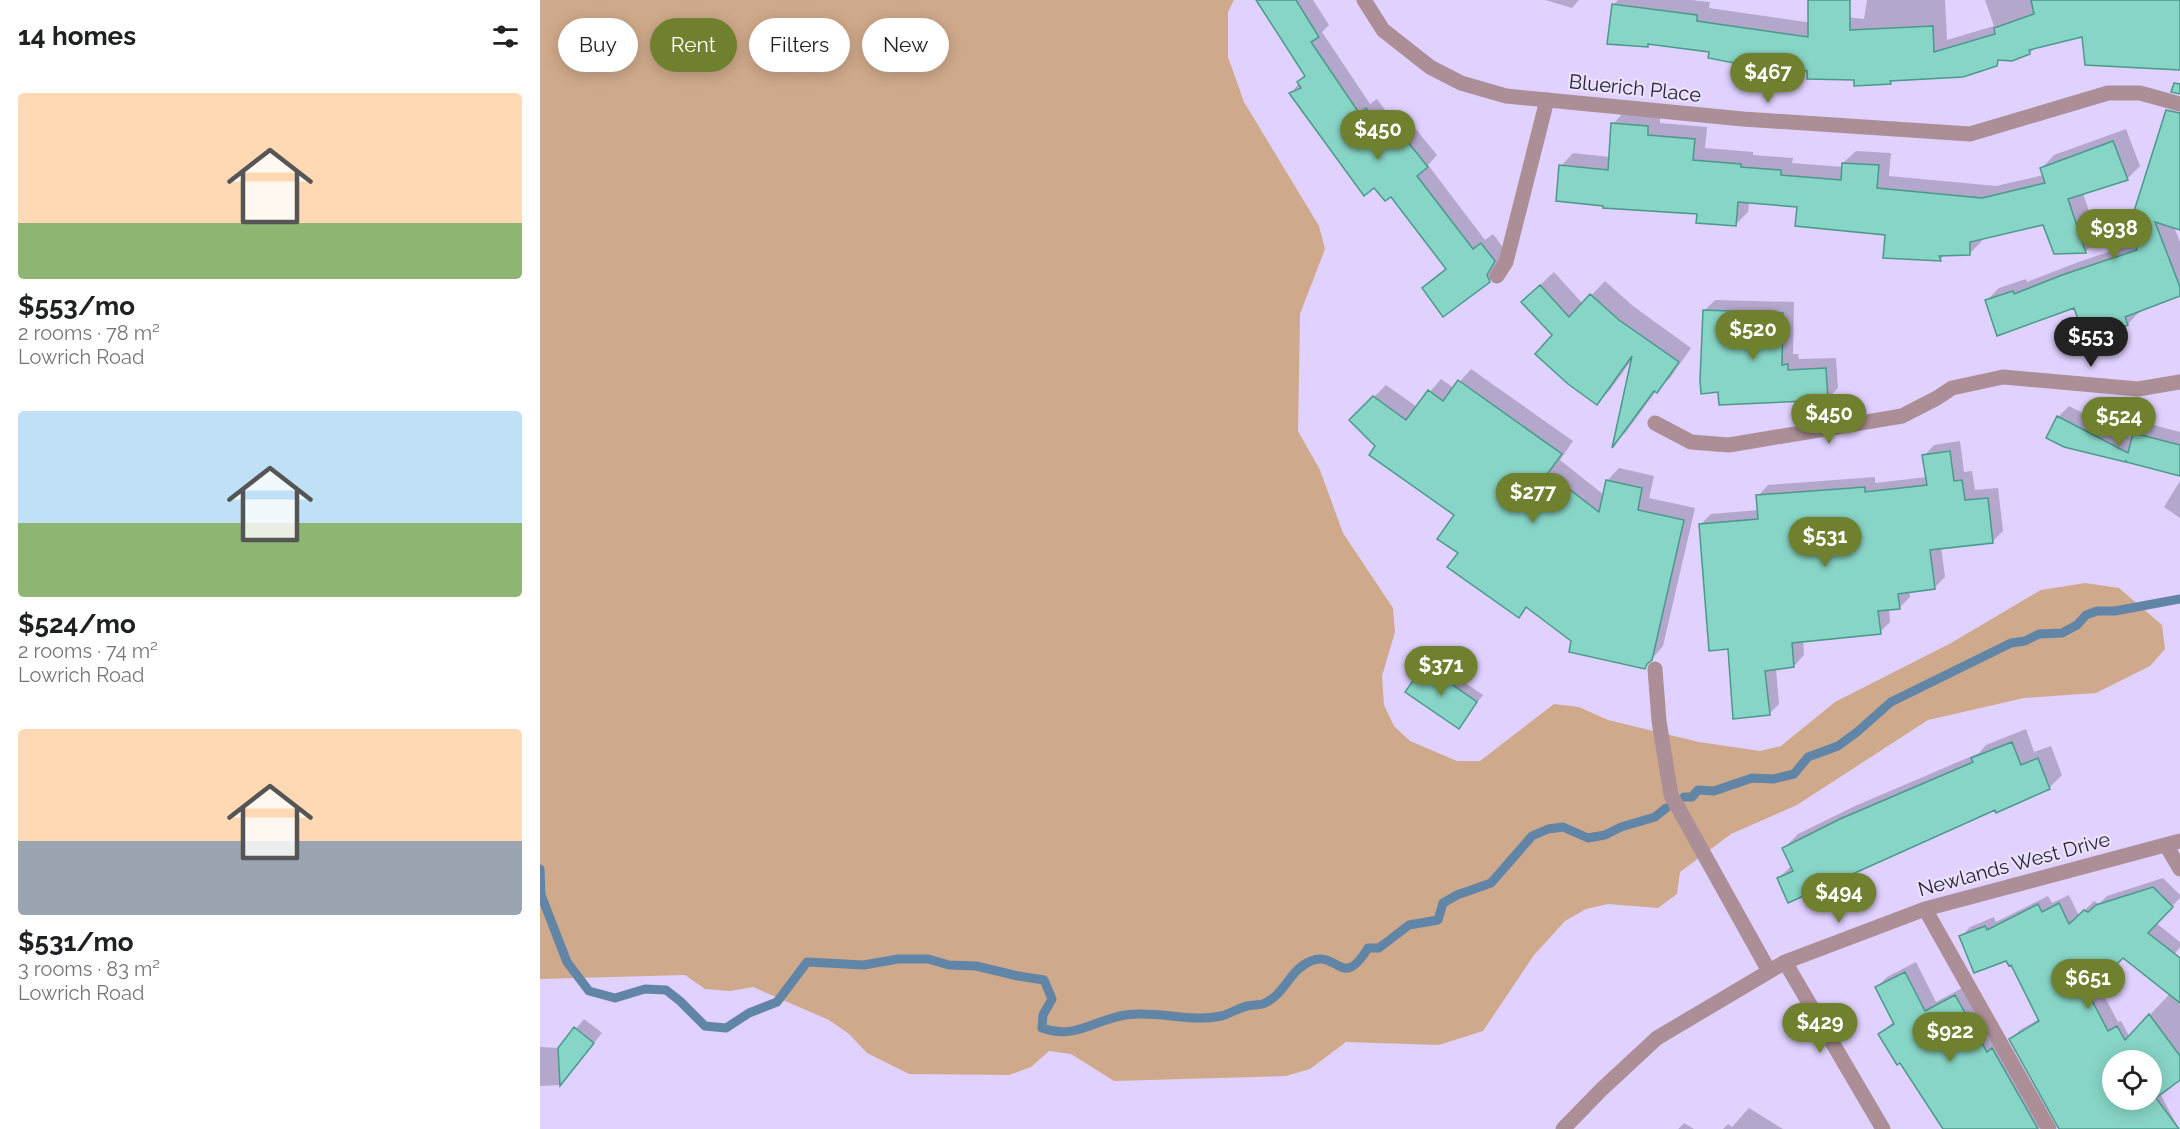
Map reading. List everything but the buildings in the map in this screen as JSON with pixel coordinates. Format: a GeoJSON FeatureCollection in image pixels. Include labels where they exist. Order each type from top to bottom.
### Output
{"type":"FeatureCollection","features":[{"type":"Feature","properties":{"kind":"street","name":"Bluerich Place"},"geometry":{"type":"LineString","coordinates":[[1364,0],[1383,30],[1430,67],[1461,83],[1506,96],[1743,119],[1970,134],[2108,93],[2140,93],[2180,104]]}},
{"type":"Feature","properties":{"kind":"street"},"geometry":{"type":"LineString","coordinates":[[1497,276],[1506,262],[1547,100]]}},
{"type":"Feature","properties":{"kind":"street"},"geometry":{"type":"LineString","coordinates":[[1655,423],[1691,442],[1729,446],[1902,416],[1952,388],[2003,377],[2138,389],[2180,382]]}},
{"type":"Feature","properties":{"kind":"street"},"geometry":{"type":"LineString","coordinates":[[1655,669],[1659,721],[1671,795],[1769,971]]}},
{"type":"Feature","properties":{"kind":"street"},"geometry":{"type":"LineString","coordinates":[[2173,843],[2180,869]]}},
{"type":"Feature","properties":{"kind":"street","name":"Newlands West Drive"},"geometry":{"type":"LineString","coordinates":[[1563,1129],[1657,1038],[1785,962],[1925,909],[2173,843]]}},
{"type":"Feature","properties":{"kind":"street"},"geometry":{"type":"LineString","coordinates":[[1925,909],[2049,1129]]}},
{"type":"Feature","properties":{"kind":"street"},"geometry":{"type":"LineString","coordinates":[[1785,962],[1883,1129]]}},
{"type":"Feature","properties":{"kind":"shaded area"},"geometry":{"type":"Polygon","coordinates":[[[540,0],[1234,0],[1228,12],[1228,57],[1244,102],[1319,226],[1325,249],[1300,314],[1298,431],[1320,470],[1343,533],[1393,608],[1395,632],[1382,676],[1384,705],[1394,726],[1410,741],[1457,761],[1480,761],[1554,704],[1579,707],[1608,720],[1699,742],[1760,751],[1781,746],[1835,702],[1951,643],[2041,590],[2085,583],[2119,588],[2162,625],[2165,649],[2150,666],[2096,693],[2024,698],[1928,720],[1797,805],[1731,834],[1680,872],[1677,894],[1658,908],[1608,904],[1586,909],[1565,921],[1534,955],[1483,1031],[1439,1045],[1346,1042],[1310,1069],[1286,1076],[1114,1081],[1071,1054],[1049,1051],[1031,1067],[1009,1075],[909,1074],[867,1053],[849,1034],[829,1020],[753,987],[730,991],[705,989],[685,975],[540,979],[540,0]]]}},
{"type":"Feature","properties":{"kind":"waterway"},"geometry":{"type":"LineString","coordinates":[[1684,797],[1692,797],[1698,790],[1714,791],[1752,778],[1773,779],[1794,774],[1808,757],[1838,746],[1891,702],[2011,643],[2025,641],[2039,634],[2062,633],[2077,625],[2086,615],[2097,611],[2115,611],[2180,599]]}},
{"type":"Feature","properties":{"kind":"waterway"},"geometry":{"type":"LineString","coordinates":[[540,869],[541,895],[567,962],[589,991],[615,998],[645,989],[666,990],[705,1026],[726,1028],[749,1013],[777,1002],[807,962],[864,965],[898,959],[928,959],[949,965],[976,966],[1044,980],[1052,999],[1043,1015],[1042,1028],[1065,1032],[1125,1015],[1149,1014],[1209,1018],[1247,1006],[1263,1004],[1278,994],[1298,970],[1311,961],[1328,960],[1346,968],[1352,967],[1368,948],[1379,948],[1409,925],[1438,920],[1443,903],[1457,895],[1491,883],[1532,836],[1548,829],[1563,827],[1588,838],[1605,835],[1621,827],[1655,817],[1666,808]]}}]}
